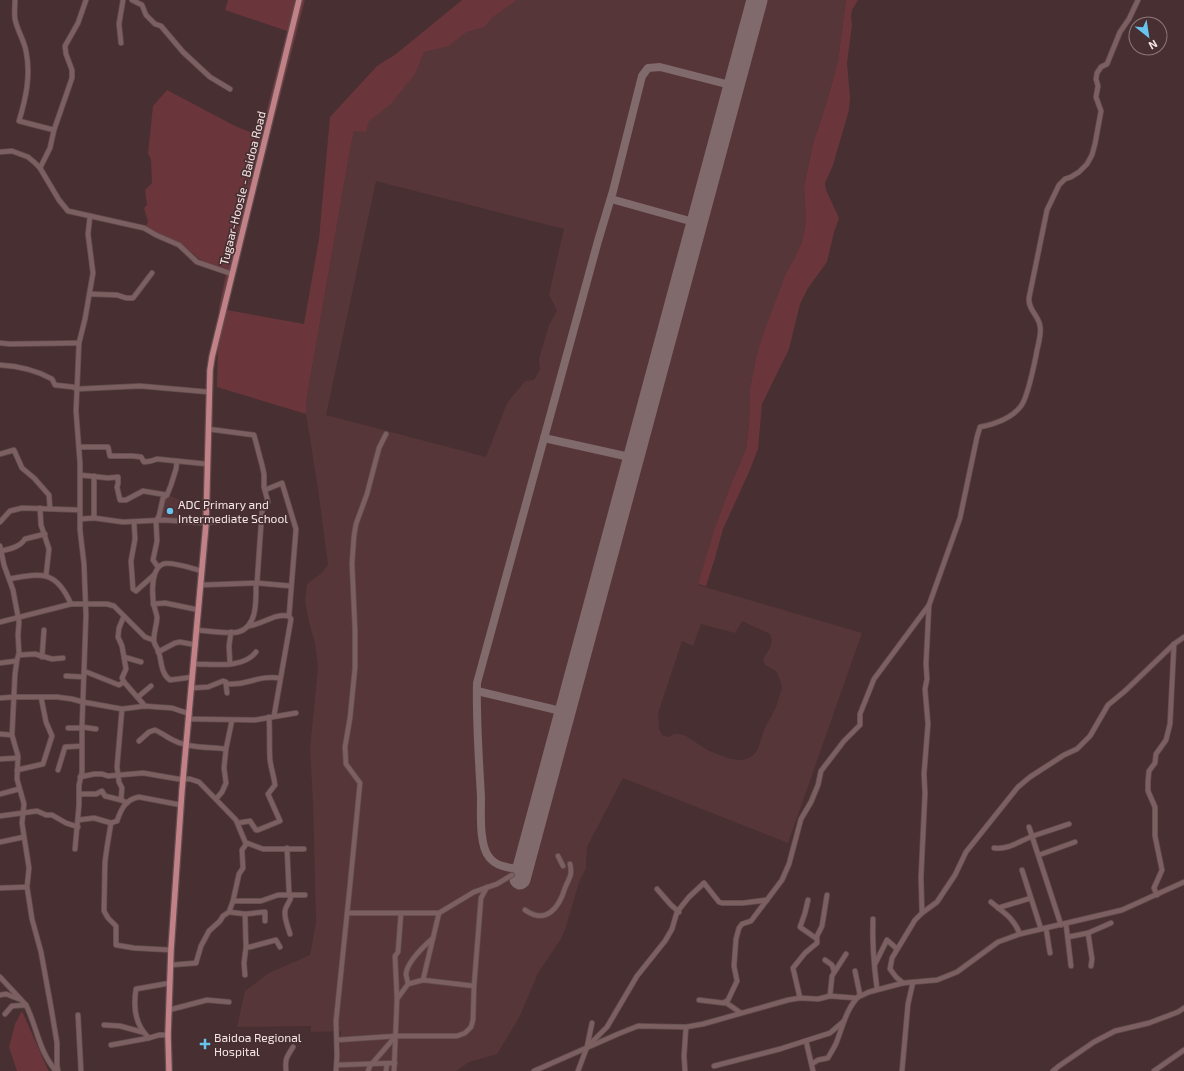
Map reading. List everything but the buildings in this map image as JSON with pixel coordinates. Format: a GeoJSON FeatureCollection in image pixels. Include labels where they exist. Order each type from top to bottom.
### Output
{"type":"FeatureCollection","features":[{"type":"Feature","properties":{"kind":"main road","name":"Tugaar-Hoosle - Baidoa Road"},"geometry":{"type":"LineString","coordinates":[[196,645],[206,522],[209,382],[212,357],[299,0]]}},
{"type":"Feature","properties":{"kind":"main road"},"geometry":{"type":"LineString","coordinates":[[169,1071],[168,1035],[171,950],[196,645]]}},
{"type":"Feature","properties":{"kind":"street"},"geometry":{"type":"LineString","coordinates":[[15,0],[15,18],[26,51],[28,73],[28,87],[19,121],[54,130]]}},
{"type":"Feature","properties":{"kind":"street"},"geometry":{"type":"LineString","coordinates":[[40,168],[50,148],[54,130],[72,78],[72,70],[66,54],[65,46],[78,23],[86,0]]}},
{"type":"Feature","properties":{"kind":"street"},"geometry":{"type":"LineString","coordinates":[[121,43],[119,24],[123,0]]}},
{"type":"Feature","properties":{"kind":"street"},"geometry":{"type":"LineString","coordinates":[[132,0],[142,5],[146,16],[161,26],[183,52],[210,77],[230,89]]}},
{"type":"Feature","properties":{"kind":"street"},"geometry":{"type":"LineString","coordinates":[[922,913],[921,877],[925,793],[924,774],[928,724],[925,689],[927,680],[926,664],[929,605],[960,518],[980,427],[1003,420],[1016,411],[1022,405],[1030,383],[1040,325],[1029,303],[1029,298],[1045,217],[1059,185],[1065,179],[1078,172],[1092,155],[1096,144],[1101,111],[1096,97],[1098,86],[1096,79],[1097,73],[1100,67],[1107,64],[1120,32],[1129,20],[1138,0]]}},
{"type":"Feature","properties":{"kind":"street"},"geometry":{"type":"LineString","coordinates":[[0,152],[12,151],[28,158],[40,168],[64,208],[72,213],[119,221],[144,228],[179,245],[197,262],[232,274]]}},
{"type":"Feature","properties":{"kind":"street"},"geometry":{"type":"LineString","coordinates":[[75,849],[78,827],[80,777],[82,772],[86,615],[85,577],[80,519],[79,447],[76,411],[79,343],[86,319],[93,273],[88,234],[90,216]]}},
{"type":"Feature","properties":{"kind":"street"},"geometry":{"type":"LineString","coordinates":[[90,294],[117,295],[126,298],[133,298],[152,274]]}},
{"type":"Feature","properties":{"kind":"street"},"geometry":{"type":"LineString","coordinates":[[0,343],[79,343]]}},
{"type":"Feature","properties":{"kind":"street"},"geometry":{"type":"LineString","coordinates":[[0,365],[16,366],[37,372],[52,379],[55,385],[73,387],[77,389],[140,386],[209,392]]}},
{"type":"Feature","properties":{"kind":"street"},"geometry":{"type":"LineString","coordinates":[[208,429],[241,434],[253,434],[264,474],[265,490],[268,502],[262,511],[255,611],[249,626]]}},
{"type":"Feature","properties":{"kind":"street"},"geometry":{"type":"LineString","coordinates":[[336,1071],[336,1021],[360,783],[346,764],[345,747],[350,718],[355,668],[352,563],[354,536],[356,524],[367,494],[379,448],[386,434]]}},
{"type":"Feature","properties":{"kind":"street"},"geometry":{"type":"LineString","coordinates":[[79,447],[108,446],[110,456],[141,457],[144,462],[157,459],[208,464]]}},
{"type":"Feature","properties":{"kind":"street"},"geometry":{"type":"LineString","coordinates":[[0,454],[14,450],[22,468],[34,478],[49,496],[50,509]]}},
{"type":"Feature","properties":{"kind":"street"},"geometry":{"type":"LineString","coordinates":[[158,567],[153,560],[156,541],[156,521],[159,516],[163,498],[166,495],[176,469],[177,461]]}},
{"type":"Feature","properties":{"kind":"street"},"geometry":{"type":"LineString","coordinates":[[80,475],[118,477],[118,484],[116,487],[120,500],[126,500],[143,491],[166,495]]}},
{"type":"Feature","properties":{"kind":"street"},"geometry":{"type":"LineString","coordinates":[[94,476],[94,518]]}},
{"type":"Feature","properties":{"kind":"street"},"geometry":{"type":"LineString","coordinates":[[238,824],[250,821],[256,830],[258,830],[280,821],[268,794],[275,785],[269,747],[272,717],[290,626],[289,616],[296,529],[293,515],[289,509],[282,484],[265,490]]}},
{"type":"Feature","properties":{"kind":"street"},"geometry":{"type":"LineString","coordinates":[[0,522],[10,511],[22,508],[80,510]]}},
{"type":"Feature","properties":{"kind":"street"},"geometry":{"type":"LineString","coordinates":[[40,508],[41,525],[49,548],[46,576]]}},
{"type":"Feature","properties":{"kind":"street"},"geometry":{"type":"LineString","coordinates":[[80,519],[94,518],[123,522],[206,522],[238,518]]}},
{"type":"Feature","properties":{"kind":"street"},"geometry":{"type":"LineString","coordinates":[[134,522],[135,538],[131,561],[133,588],[136,591],[154,575]]}},
{"type":"Feature","properties":{"kind":"street"},"geometry":{"type":"LineString","coordinates":[[45,534],[25,539],[23,543],[14,548],[1,549],[4,565],[13,590],[18,617],[18,655],[16,661],[12,735],[18,758],[17,770],[19,789],[24,804],[22,823],[29,868],[27,886],[32,919],[41,952],[57,1043],[57,1071]]}},
{"type":"Feature","properties":{"kind":"street"},"geometry":{"type":"LineString","coordinates":[[193,677],[170,680],[167,678],[160,663],[158,652],[153,640],[157,616],[152,598],[154,575],[158,567],[164,563],[202,571]]}},
{"type":"Feature","properties":{"kind":"street"},"geometry":{"type":"LineString","coordinates":[[9,579],[34,575],[46,576],[56,581],[71,604]]}},
{"type":"Feature","properties":{"kind":"street"},"geometry":{"type":"LineString","coordinates":[[201,585],[256,583],[291,586]]}},
{"type":"Feature","properties":{"kind":"street"},"geometry":{"type":"LineString","coordinates":[[153,604],[165,603],[199,610]]}},
{"type":"Feature","properties":{"kind":"street"},"geometry":{"type":"LineString","coordinates":[[0,622],[71,604],[107,604],[114,606],[145,637],[153,640]]}},
{"type":"Feature","properties":{"kind":"street"},"geometry":{"type":"LineString","coordinates":[[725,1002],[728,1000],[737,982],[734,966],[736,939],[739,928],[742,924],[751,921],[782,880],[789,864],[801,818],[811,802],[818,785],[821,771],[844,741],[860,725],[860,714],[874,679],[929,605]]}},
{"type":"Feature","properties":{"kind":"street"},"geometry":{"type":"LineString","coordinates":[[124,616],[119,628],[118,637],[122,646],[126,670],[122,678],[145,706]]}},
{"type":"Feature","properties":{"kind":"street"},"geometry":{"type":"LineString","coordinates":[[197,630],[238,632],[249,626],[258,625],[274,617],[289,616]]}},
{"type":"Feature","properties":{"kind":"street"},"geometry":{"type":"LineString","coordinates":[[42,656],[44,630]]}},
{"type":"Feature","properties":{"kind":"street"},"geometry":{"type":"LineString","coordinates":[[230,664],[229,646],[231,632]]}},
{"type":"Feature","properties":{"kind":"street"},"geometry":{"type":"LineString","coordinates":[[903,983],[896,977],[890,968],[892,958],[915,920],[937,902],[966,852],[1018,787],[1030,777],[1064,755],[1077,749],[1090,736],[1108,705],[1125,692],[1174,644],[1184,637]]}},
{"type":"Feature","properties":{"kind":"street"},"geometry":{"type":"LineString","coordinates":[[158,652],[175,642],[196,645]]}},
{"type":"Feature","properties":{"kind":"street"},"geometry":{"type":"LineString","coordinates":[[1157,895],[1154,888],[1162,870],[1155,836],[1155,807],[1148,791],[1148,781],[1149,771],[1155,763],[1156,754],[1166,740],[1170,724],[1174,644]]}},
{"type":"Feature","properties":{"kind":"street"},"geometry":{"type":"LineString","coordinates":[[194,664],[230,664],[242,662],[253,656],[256,652]]}},
{"type":"Feature","properties":{"kind":"street"},"geometry":{"type":"LineString","coordinates":[[18,655],[36,654],[52,659],[63,658]]}},
{"type":"Feature","properties":{"kind":"street"},"geometry":{"type":"LineString","coordinates":[[124,657],[141,662]]}},
{"type":"Feature","properties":{"kind":"street"},"geometry":{"type":"LineString","coordinates":[[0,663],[16,661]]}},
{"type":"Feature","properties":{"kind":"street"},"geometry":{"type":"LineString","coordinates":[[84,670],[119,686],[124,682]]}},
{"type":"Feature","properties":{"kind":"street"},"geometry":{"type":"LineString","coordinates":[[66,676],[84,677]]}},
{"type":"Feature","properties":{"kind":"street"},"geometry":{"type":"LineString","coordinates":[[192,688],[208,687],[223,682],[226,682],[226,684],[242,683],[259,678],[280,678]]}},
{"type":"Feature","properties":{"kind":"street"},"geometry":{"type":"LineString","coordinates":[[226,684],[227,693]]}},
{"type":"Feature","properties":{"kind":"street"},"geometry":{"type":"LineString","coordinates":[[138,697],[151,686]]}},
{"type":"Feature","properties":{"kind":"street"},"geometry":{"type":"LineString","coordinates":[[17,770],[43,764],[50,743],[52,736],[48,730],[41,697]]}},
{"type":"Feature","properties":{"kind":"street"},"geometry":{"type":"LineString","coordinates":[[0,698],[41,697],[72,699],[122,709],[145,706],[172,708],[190,716],[224,718],[232,720],[255,720],[296,713]]}},
{"type":"Feature","properties":{"kind":"street"},"geometry":{"type":"LineString","coordinates":[[121,800],[122,788],[117,767],[122,709]]}},
{"type":"Feature","properties":{"kind":"street"},"geometry":{"type":"LineString","coordinates":[[216,799],[222,792],[226,783],[224,768],[232,720]]}},
{"type":"Feature","properties":{"kind":"street"},"geometry":{"type":"LineString","coordinates":[[68,728],[82,727],[96,729]]}},
{"type":"Feature","properties":{"kind":"street"},"geometry":{"type":"LineString","coordinates":[[139,741],[149,732],[154,730],[166,735],[173,741],[187,745],[226,749]]}},
{"type":"Feature","properties":{"kind":"street"},"geometry":{"type":"LineString","coordinates":[[0,734],[12,735]]}},
{"type":"Feature","properties":{"kind":"street"},"geometry":{"type":"LineString","coordinates":[[58,770],[64,747],[82,746]]}},
{"type":"Feature","properties":{"kind":"street"},"geometry":{"type":"LineString","coordinates":[[0,759],[18,758]]}},
{"type":"Feature","properties":{"kind":"street"},"geometry":{"type":"LineString","coordinates":[[80,777],[94,774],[108,776],[144,773],[190,779],[199,782],[236,820],[246,844]]}},
{"type":"Feature","properties":{"kind":"street"},"geometry":{"type":"LineString","coordinates":[[0,794],[19,789]]}},
{"type":"Feature","properties":{"kind":"street"},"geometry":{"type":"LineString","coordinates":[[79,794],[96,794],[102,791],[105,796],[127,803]]}},
{"type":"Feature","properties":{"kind":"street"},"geometry":{"type":"LineString","coordinates":[[78,820],[94,818],[111,823],[117,821],[121,809],[133,798],[182,805]]}},
{"type":"Feature","properties":{"kind":"street"},"geometry":{"type":"LineString","coordinates":[[0,816],[37,811],[46,815],[52,815],[66,823],[78,827]]}},
{"type":"Feature","properties":{"kind":"street"},"geometry":{"type":"LineString","coordinates":[[111,823],[105,862],[104,911],[108,918],[116,926],[116,945],[134,948],[171,950]]}},
{"type":"Feature","properties":{"kind":"street"},"geometry":{"type":"LineString","coordinates":[[994,848],[1002,849],[1032,836],[1069,824]]}},
{"type":"Feature","properties":{"kind":"street"},"geometry":{"type":"LineString","coordinates":[[1029,827],[1068,937],[1071,966]]}},
{"type":"Feature","properties":{"kind":"street"},"geometry":{"type":"LineString","coordinates":[[0,842],[24,837]]}},
{"type":"Feature","properties":{"kind":"street"},"geometry":{"type":"LineString","coordinates":[[1039,855],[1074,842]]}},
{"type":"Feature","properties":{"kind":"street"},"geometry":{"type":"LineString","coordinates":[[246,844],[251,844],[263,849],[304,849]]}},
{"type":"Feature","properties":{"kind":"street"},"geometry":{"type":"LineString","coordinates":[[171,965],[196,963],[201,946],[209,931],[220,921],[223,916],[229,912],[239,874],[243,868],[242,850],[246,844]]}},
{"type":"Feature","properties":{"kind":"street"},"geometry":{"type":"LineString","coordinates":[[287,848],[289,892],[291,895],[291,900],[286,907],[285,914],[290,934]]}},
{"type":"Feature","properties":{"kind":"street"},"geometry":{"type":"LineString","coordinates":[[558,856],[563,866]]}},
{"type":"Feature","properties":{"kind":"street"},"geometry":{"type":"LineString","coordinates":[[525,910],[532,915],[542,916],[552,911],[559,904],[572,872],[570,864]]}},
{"type":"Feature","properties":{"kind":"street"},"geometry":{"type":"LineString","coordinates":[[1022,870],[1031,898],[1044,929],[1050,953]]}},
{"type":"Feature","properties":{"kind":"street"},"geometry":{"type":"LineString","coordinates":[[347,913],[402,914],[440,912],[474,892],[497,884],[512,875]]}},
{"type":"Feature","properties":{"kind":"street"},"geometry":{"type":"LineString","coordinates":[[534,1071],[638,1026],[686,1027],[703,1024],[800,998],[818,999],[830,996],[856,998],[869,992],[903,983],[937,980],[958,972],[998,942],[1020,934],[1122,910],[1184,882]]}},
{"type":"Feature","properties":{"kind":"street"},"geometry":{"type":"LineString","coordinates":[[587,1047],[607,1027],[637,976],[665,941],[672,930],[677,912],[689,897],[704,883],[719,902],[722,903],[743,903],[767,900]]}},
{"type":"Feature","properties":{"kind":"street"},"geometry":{"type":"LineString","coordinates":[[679,913],[690,895],[702,884]]}},
{"type":"Feature","properties":{"kind":"street"},"geometry":{"type":"LineString","coordinates":[[0,888],[27,886]]}},
{"type":"Feature","properties":{"kind":"street"},"geometry":{"type":"LineString","coordinates":[[337,1040],[396,1036],[457,1036],[465,1033],[471,1027],[473,1020],[474,986],[481,898],[487,887]]}},
{"type":"Feature","properties":{"kind":"street"},"geometry":{"type":"LineString","coordinates":[[657,889],[679,913]]}},
{"type":"Feature","properties":{"kind":"street"},"geometry":{"type":"LineString","coordinates":[[233,901],[261,901],[278,895],[305,895]]}},
{"type":"Feature","properties":{"kind":"street"},"geometry":{"type":"LineString","coordinates":[[800,998],[793,968],[805,953],[817,942],[816,938],[822,926],[827,895]]}},
{"type":"Feature","properties":{"kind":"street"},"geometry":{"type":"LineString","coordinates":[[998,908],[1031,898]]}},
{"type":"Feature","properties":{"kind":"street"},"geometry":{"type":"LineString","coordinates":[[808,900],[800,927],[816,938]]}},
{"type":"Feature","properties":{"kind":"street"},"geometry":{"type":"LineString","coordinates":[[990,902],[1010,916],[1020,934]]}},
{"type":"Feature","properties":{"kind":"street"},"geometry":{"type":"LineString","coordinates":[[679,913],[682,905]]}},
{"type":"Feature","properties":{"kind":"street"},"geometry":{"type":"LineString","coordinates":[[229,912],[245,914],[265,912],[265,921]]}},
{"type":"Feature","properties":{"kind":"street"},"geometry":{"type":"LineString","coordinates":[[423,980],[440,912]]}},
{"type":"Feature","properties":{"kind":"street"},"geometry":{"type":"LineString","coordinates":[[245,914],[245,975]]}},
{"type":"Feature","properties":{"kind":"street"},"geometry":{"type":"LineString","coordinates":[[394,1071],[397,999],[395,956],[398,952],[402,914]]}},
{"type":"Feature","properties":{"kind":"street"},"geometry":{"type":"LineString","coordinates":[[873,920],[872,947],[874,953],[877,990]]}},
{"type":"Feature","properties":{"kind":"street"},"geometry":{"type":"LineString","coordinates":[[1068,937],[1088,933],[1111,923]]}},
{"type":"Feature","properties":{"kind":"street"},"geometry":{"type":"LineString","coordinates":[[1088,933],[1092,966]]}},
{"type":"Feature","properties":{"kind":"street"},"geometry":{"type":"LineString","coordinates":[[408,984],[406,974],[412,961],[418,950],[433,938]]}},
{"type":"Feature","properties":{"kind":"street"},"geometry":{"type":"LineString","coordinates":[[246,946],[250,947],[276,940],[280,947]]}},
{"type":"Feature","properties":{"kind":"street"},"geometry":{"type":"LineString","coordinates":[[874,966],[887,940],[898,949]]}},
{"type":"Feature","properties":{"kind":"street"},"geometry":{"type":"LineString","coordinates":[[830,996],[830,984],[834,971],[846,954]]}},
{"type":"Feature","properties":{"kind":"street"},"geometry":{"type":"LineString","coordinates":[[825,960],[832,965],[834,971]]}},
{"type":"Feature","properties":{"kind":"street"},"geometry":{"type":"LineString","coordinates":[[812,1064],[818,1060],[828,1058],[837,1042],[844,1021],[856,998],[860,995],[855,971]]}},
{"type":"Feature","properties":{"kind":"street"},"geometry":{"type":"LineString","coordinates":[[0,977],[26,1005],[31,1015],[42,1049],[51,1066],[57,1071]]}},
{"type":"Feature","properties":{"kind":"street"},"geometry":{"type":"LineString","coordinates":[[397,999],[408,984],[423,980],[474,986]]}},
{"type":"Feature","properties":{"kind":"street"},"geometry":{"type":"LineString","coordinates":[[902,1071],[908,1004],[913,982]]}},
{"type":"Feature","properties":{"kind":"street"},"geometry":{"type":"LineString","coordinates":[[142,1032],[134,1012],[136,989],[170,983]]}},
{"type":"Feature","properties":{"kind":"street"},"geometry":{"type":"LineString","coordinates":[[0,995],[6,994],[21,1000]]}},
{"type":"Feature","properties":{"kind":"street"},"geometry":{"type":"LineString","coordinates":[[169,1010],[207,1000],[229,1002]]}},
{"type":"Feature","properties":{"kind":"street"},"geometry":{"type":"LineString","coordinates":[[699,1000],[725,1002],[741,1013]]}},
{"type":"Feature","properties":{"kind":"street"},"geometry":{"type":"LineString","coordinates":[[5,1014],[12,1006],[26,1005]]}},
{"type":"Feature","properties":{"kind":"street"},"geometry":{"type":"LineString","coordinates":[[1053,1071],[1094,1042],[1115,1031],[1149,1023],[1178,1012],[1184,1008]]}},
{"type":"Feature","properties":{"kind":"street"},"geometry":{"type":"LineString","coordinates":[[78,1015],[81,1071]]}},
{"type":"Feature","properties":{"kind":"street"},"geometry":{"type":"LineString","coordinates":[[714,1066],[830,1033],[844,1021]]}},
{"type":"Feature","properties":{"kind":"street"},"geometry":{"type":"LineString","coordinates":[[578,1071],[587,1047],[592,1023]]}},
{"type":"Feature","properties":{"kind":"street"},"geometry":{"type":"LineString","coordinates":[[104,1025],[120,1026],[142,1032],[149,1038]]}},
{"type":"Feature","properties":{"kind":"street"},"geometry":{"type":"LineString","coordinates":[[685,1071],[684,1056],[686,1027]]}},
{"type":"Feature","properties":{"kind":"street"},"geometry":{"type":"LineString","coordinates":[[112,1045],[159,1035],[168,1035]]}},
{"type":"Feature","properties":{"kind":"street"},"geometry":{"type":"LineString","coordinates":[[368,1071],[372,1064],[396,1036]]}},
{"type":"Feature","properties":{"kind":"street"},"geometry":{"type":"LineString","coordinates":[[806,1041],[813,1071]]}},
{"type":"Feature","properties":{"kind":"street"},"geometry":{"type":"LineString","coordinates":[[286,1071],[284,1062],[293,1047]]}},
{"type":"Feature","properties":{"kind":"street"},"geometry":{"type":"LineString","coordinates":[[1154,1071],[1184,1050]]}},
{"type":"Feature","properties":{"kind":"street"},"geometry":{"type":"LineString","coordinates":[[337,1065],[395,1063]]}},
{"type":"Feature","properties":{"kind":"street"},"geometry":{"type":"LineString","coordinates":[[386,1071],[387,1064]]}},
{"type":"Feature","properties":{"kind":"shaded area"},"geometry":{"type":"Polygon","coordinates":[[[228,0],[305,0],[227,310],[304,324],[319,239],[330,117],[377,66],[396,54],[462,0],[517,0],[493,17],[485,27],[467,32],[448,46],[424,52],[415,74],[391,104],[368,122],[366,132],[354,131],[306,402],[306,414],[217,387],[219,307],[227,269],[203,262],[179,242],[158,235],[145,228],[148,222],[144,208],[147,205],[145,190],[152,183],[151,160],[148,153],[153,106],[167,90],[235,126],[257,135],[261,133],[287,31],[225,10],[228,0]]]}},
{"type":"Feature","properties":{"kind":"shaded area"},"geometry":{"type":"Polygon","coordinates":[[[517,0],[846,0],[838,61],[813,144],[804,186],[806,221],[802,242],[761,340],[750,389],[749,424],[746,449],[733,479],[698,585],[862,633],[788,843],[623,778],[587,847],[586,868],[579,882],[561,939],[538,973],[519,1018],[497,1054],[469,1062],[456,1071],[339,1071],[341,1031],[311,1032],[311,1026],[237,1027],[245,991],[269,973],[310,955],[316,922],[310,748],[318,668],[315,643],[305,601],[307,584],[323,572],[328,564],[306,414],[306,402],[354,131],[391,104],[409,81],[424,52],[448,45],[467,32],[485,27],[493,17],[517,0]],[[376,181],[326,415],[486,457],[507,403],[525,381],[534,380],[540,370],[539,359],[549,325],[557,311],[549,294],[564,229],[376,181]],[[742,621],[735,633],[701,624],[693,646],[682,641],[658,713],[659,729],[662,735],[668,737],[674,734],[680,734],[686,736],[707,750],[730,759],[742,760],[754,755],[758,749],[764,730],[776,707],[782,688],[776,671],[765,665],[763,659],[770,648],[772,640],[770,634],[742,621]]]}},
{"type":"Feature","properties":{"kind":"shaded area"},"geometry":{"type":"Polygon","coordinates":[[[846,0],[858,0],[852,10],[852,25],[847,63],[850,98],[849,110],[833,165],[825,183],[826,190],[839,218],[827,262],[808,288],[800,304],[789,349],[762,404],[758,449],[723,529],[706,586],[698,584],[714,531],[733,479],[746,449],[749,424],[750,389],[761,340],[786,274],[802,242],[806,221],[804,186],[813,144],[838,61],[846,0]]]}},
{"type":"Feature","properties":{"kind":"shaded area","name":"ADC Primary and Intermediate School"},"geometry":{"type":"Polygon","coordinates":[[[167,495],[180,500],[177,520],[161,518],[163,505],[167,495]]]}},
{"type":"Feature","properties":{"kind":"shaded area"},"geometry":{"type":"Polygon","coordinates":[[[22,1011],[49,1071],[17,1071],[9,1047],[15,1024],[22,1011]]]}},
{"type":"Feature","properties":{"kind":"taxiway"},"geometry":{"type":"LineString","coordinates":[[523,870],[504,866],[492,860],[486,852],[482,837],[477,726],[477,683],[613,191],[642,76],[648,68],[660,67],[734,86]]}},
{"type":"Feature","properties":{"kind":"taxiway"},"geometry":{"type":"LineString","coordinates":[[611,199],[697,223]]}},
{"type":"Feature","properties":{"kind":"taxiway"},"geometry":{"type":"LineString","coordinates":[[544,438],[634,458]]}},
{"type":"Feature","properties":{"kind":"taxiway"},"geometry":{"type":"LineString","coordinates":[[477,691],[565,712]]}},
{"type":"Feature","properties":{"kind":"runway"},"geometry":{"type":"LineString","coordinates":[[520,879],[757,0]]}},
{"type":"Feature","properties":{"kind":"place","name":"ADC Primary and Intermediate School"},"geometry":{"type":"Point","coordinates":[170,511]}},
{"type":"Feature","properties":{"kind":"place","name":"Baidoa Regional Hospital"},"geometry":{"type":"Point","coordinates":[205,1044]}}]}
